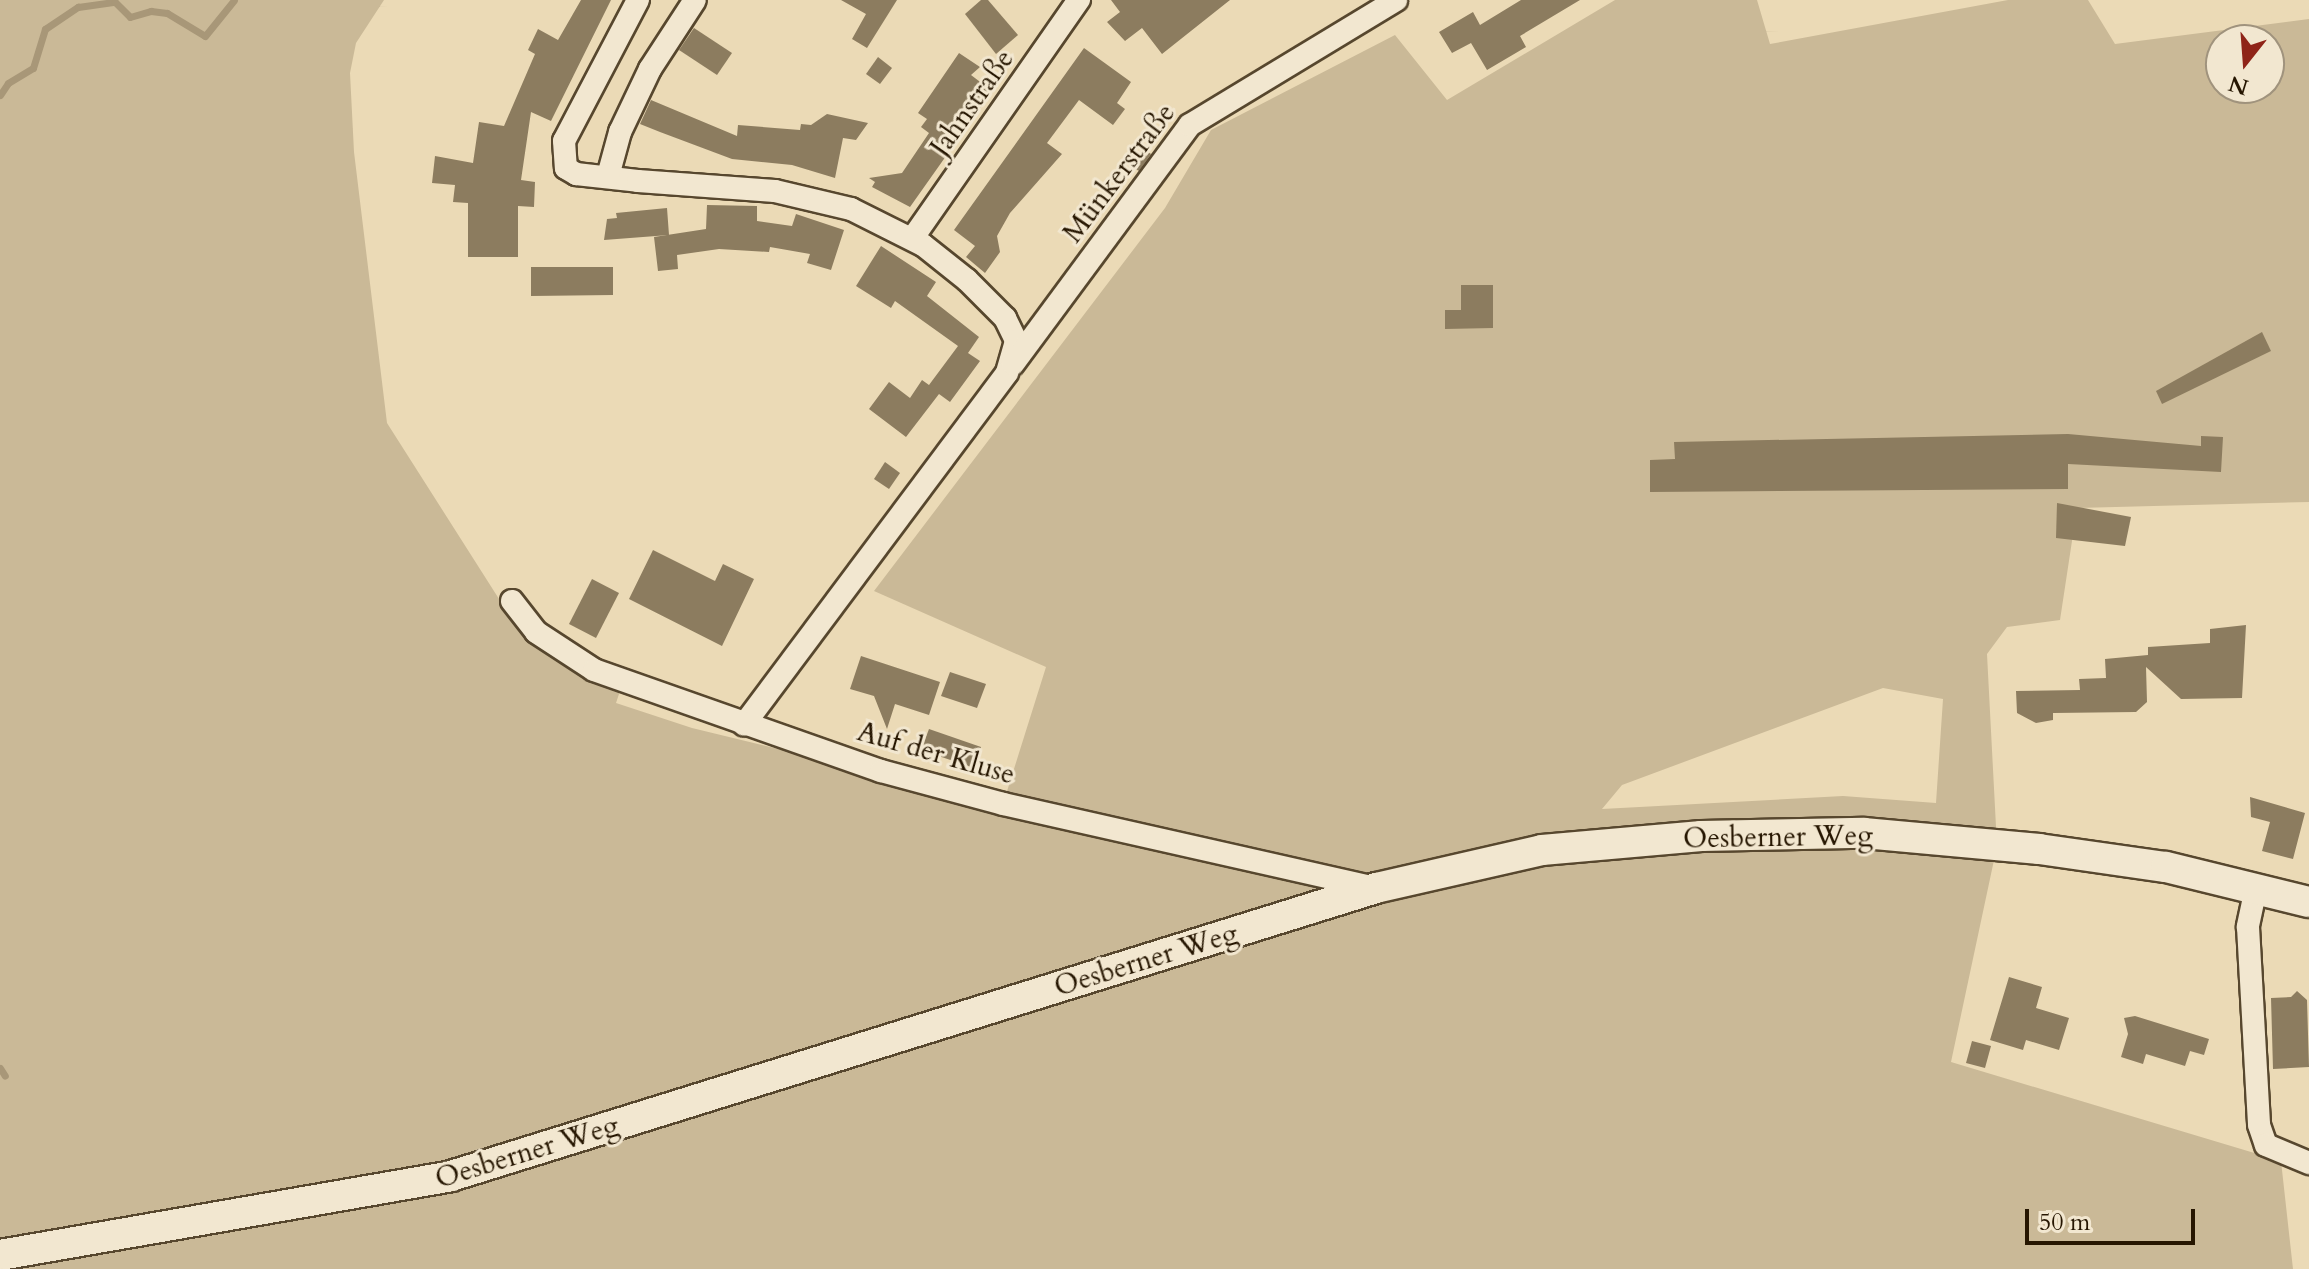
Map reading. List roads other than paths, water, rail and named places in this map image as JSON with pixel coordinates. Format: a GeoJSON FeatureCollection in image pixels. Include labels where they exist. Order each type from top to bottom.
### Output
{"type":"FeatureCollection","features":[{"type":"Feature","properties":{"kind":"street"},"geometry":{"type":"LineString","coordinates":[[638,0],[564,141],[566,168],[576,174],[815,198],[912,239],[967,280],[1005,318],[1016,341],[1010,368]]}},
{"type":"Feature","properties":{"kind":"street"},"geometry":{"type":"LineString","coordinates":[[608,176],[620,132],[650,69],[695,0]]}},
{"type":"Feature","properties":{"kind":"street","name":"Jahnstraße"},"geometry":{"type":"LineString","coordinates":[[912,239],[1079,0]]}},
{"type":"Feature","properties":{"kind":"street","name":"Münkerstraße"},"geometry":{"type":"LineString","coordinates":[[744,725],[1190,125],[1396,0]]}},
{"type":"Feature","properties":{"kind":"street","name":"Auf der Kluse"},"geometry":{"type":"LineString","coordinates":[[512,601],[536,632],[594,670],[744,725],[1003,804],[1376,888]]}},
{"type":"Feature","properties":{"kind":"street","name":"Oesberner Weg"},"geometry":{"type":"LineString","coordinates":[[0,1255],[451,1176],[1376,888],[1542,850],[1777,832],[1864,833],[2039,849],[2256,888],[2309,902]]}},
{"type":"Feature","properties":{"kind":"street"},"geometry":{"type":"LineString","coordinates":[[2256,888],[2248,927],[2259,1125],[2266,1145],[2309,1163]]}},
{"type":"Feature","properties":{"kind":"waterway"},"geometry":{"type":"LineString","coordinates":[[0,95],[8,83],[33,68],[45,29],[78,7],[115,2],[130,17],[151,11],[167,13],[205,36],[234,0]]}},
{"type":"Feature","properties":{"kind":"waterway"},"geometry":{"type":"LineString","coordinates":[[0,1068],[5,1076]]}}]}
